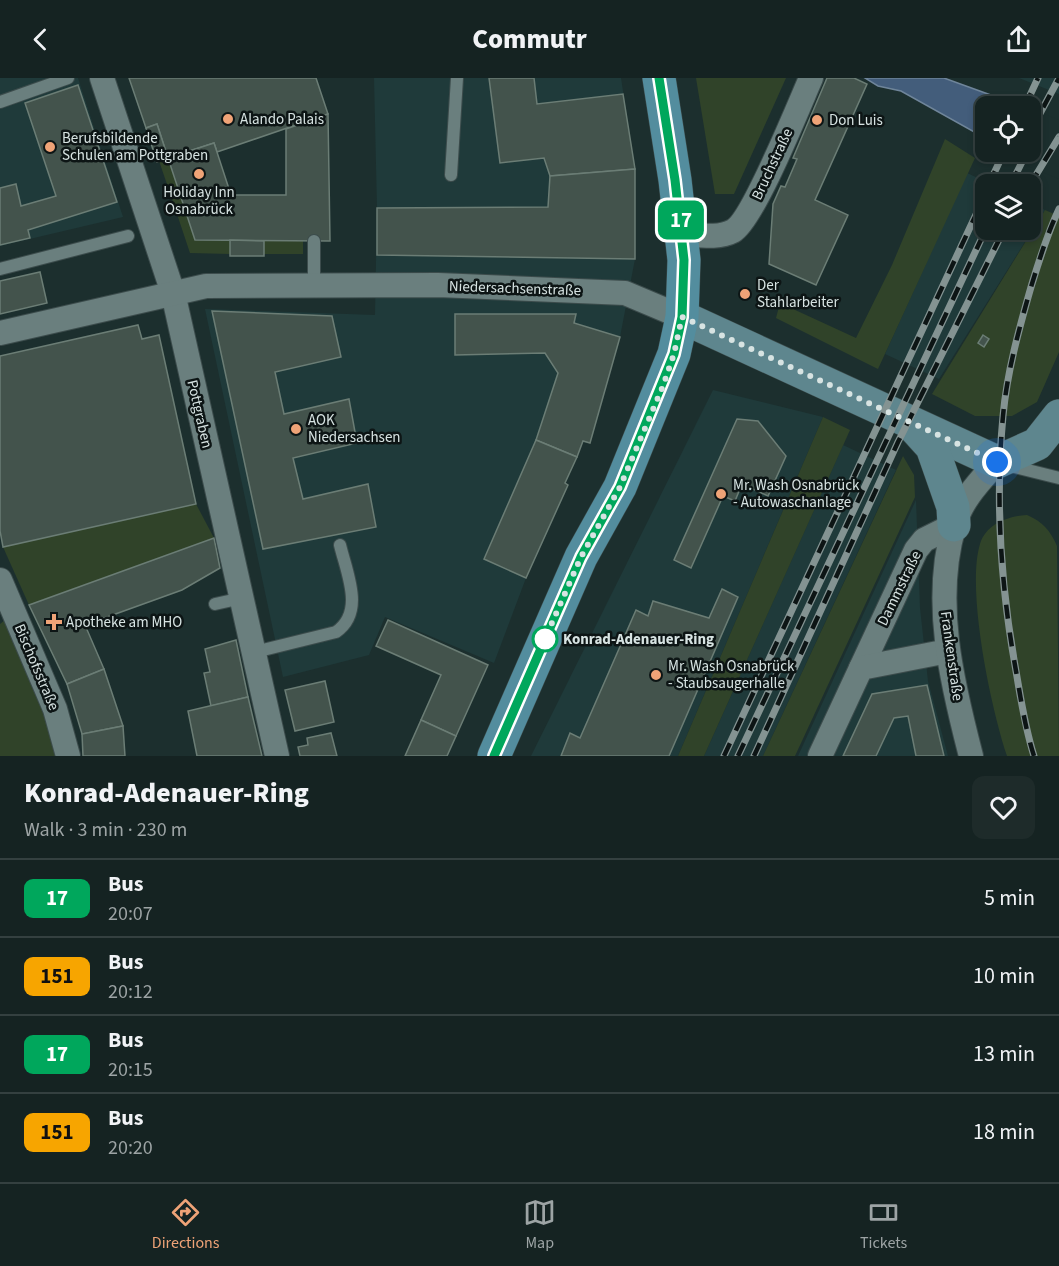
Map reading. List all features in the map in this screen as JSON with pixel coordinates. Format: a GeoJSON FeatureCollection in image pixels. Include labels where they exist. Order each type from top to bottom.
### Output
{"type":"FeatureCollection","features":[{"type":"Feature","properties":{"kind":"main road"},"geometry":{"type":"LineString","coordinates":[[494,756],[581,557],[620,487],[674,354],[682,317],[684,286],[682,234],[659,78]]}},
{"type":"Feature","properties":{"kind":"street","name":"Pottgraben"},"geometry":{"type":"LineString","coordinates":[[102,78],[173,293],[277,756]]}},
{"type":"Feature","properties":{"kind":"street","name":"Bruchstraße"},"geometry":{"type":"LineString","coordinates":[[682,234],[714,236],[735,230],[758,198],[811,78]]}},
{"type":"Feature","properties":{"kind":"street","name":"Niedersachsenstraße"},"geometry":{"type":"LineString","coordinates":[[0,333],[206,286],[438,285],[625,292],[913,426],[997,462]]}},
{"type":"Feature","properties":{"kind":"street"},"geometry":{"type":"LineString","coordinates":[[997,462],[1037,444],[1059,416]]}},
{"type":"Feature","properties":{"kind":"street"},"geometry":{"type":"LineString","coordinates":[[913,426],[932,447],[953,507],[954,525]]}},
{"type":"Feature","properties":{"kind":"street","name":"Frankenstraße"},"geometry":{"type":"LineString","coordinates":[[971,756],[948,651],[944,600],[954,525],[970,492],[997,462]]}},
{"type":"Feature","properties":{"kind":"street","name":"Dammstraße"},"geometry":{"type":"LineString","coordinates":[[820,756],[916,550],[924,540],[954,525]]}},
{"type":"Feature","properties":{"kind":"street","name":"Bischofsstraße"},"geometry":{"type":"LineString","coordinates":[[3,594],[55,709],[68,756]]}},
{"type":"Feature","properties":{"kind":"street"},"geometry":{"type":"LineString","coordinates":[[861,668],[948,651]]}},
{"type":"Feature","properties":{"kind":"lane"},"geometry":{"type":"LineString","coordinates":[[0,102],[68,78]]}},
{"type":"Feature","properties":{"kind":"lane"},"geometry":{"type":"LineString","coordinates":[[451,175],[457,78]]}},
{"type":"Feature","properties":{"kind":"lane"},"geometry":{"type":"LineString","coordinates":[[0,268],[128,236]]}},
{"type":"Feature","properties":{"kind":"lane"},"geometry":{"type":"LineString","coordinates":[[314,241],[314,286]]}},
{"type":"Feature","properties":{"kind":"lane"},"geometry":{"type":"LineString","coordinates":[[997,462],[1059,478]]}},
{"type":"Feature","properties":{"kind":"lane"},"geometry":{"type":"LineString","coordinates":[[255,652],[336,632],[347,625],[353,612],[352,599],[340,545]]}},
{"type":"Feature","properties":{"kind":"lane"},"geometry":{"type":"LineString","coordinates":[[215,604],[242,598]]}},
{"type":"Feature","properties":{"kind":"shaded area","name":"Berufsbildende Schulen am Pottgraben"},"geometry":{"type":"Polygon","coordinates":[[[0,78],[78,78],[123,217],[0,246],[0,78]]]}},
{"type":"Feature","properties":{"kind":"shaded area"},"geometry":{"type":"Polygon","coordinates":[[[374,78],[621,78],[635,169],[635,259],[620,337],[590,443],[583,442],[565,483],[568,485],[526,578],[494,663],[385,617],[369,655],[283,677],[205,309],[375,315],[377,208],[374,78]]]}},
{"type":"Feature","properties":{"kind":"shaded area"},"geometry":{"type":"Polygon","coordinates":[[[1019,78],[1059,78],[1059,94],[1019,78]]]}},
{"type":"Feature","properties":{"kind":"shaded area"},"geometry":{"type":"Polygon","coordinates":[[[967,173],[975,177],[975,240],[1026,240],[939,379],[885,354],[967,173]]]}},
{"type":"Feature","properties":{"kind":"shaded area"},"geometry":{"type":"Polygon","coordinates":[[[713,390],[823,417],[678,756],[531,756],[713,390]]]}},
{"type":"Feature","properties":{"kind":"shaded area"},"geometry":{"type":"Polygon","coordinates":[[[843,445],[896,470],[763,756],[704,756],[843,445]]]}},
{"type":"Feature","properties":{"kind":"shaded area"},"geometry":{"type":"Polygon","coordinates":[[[916,500],[920,608],[928,681],[948,756],[798,756],[916,500]]]}},
{"type":"Feature","properties":{"kind":"green space"},"geometry":{"type":"Polygon","coordinates":[[[696,78],[786,78],[734,194],[715,194],[696,78]]]}},
{"type":"Feature","properties":{"kind":"green space"},"geometry":{"type":"Polygon","coordinates":[[[945,139],[975,158],[878,369],[776,318],[780,303],[856,338],[892,265],[945,139]]]}},
{"type":"Feature","properties":{"kind":"green space"},"geometry":{"type":"Polygon","coordinates":[[[168,158],[179,190],[170,193],[159,161],[168,158]]]}},
{"type":"Feature","properties":{"kind":"green space"},"geometry":{"type":"Polygon","coordinates":[[[181,196],[195,240],[230,240],[230,254],[190,253],[172,199],[181,196]]]}},
{"type":"Feature","properties":{"kind":"green space"},"geometry":{"type":"Polygon","coordinates":[[[1045,210],[1059,216],[1059,352],[1037,402],[1012,416],[975,416],[932,394],[1027,240],[1041,240],[1041,217],[1045,210]]]}},
{"type":"Feature","properties":{"kind":"green space"},"geometry":{"type":"Polygon","coordinates":[[[264,241],[303,241],[303,254],[264,254],[264,241]]]}},
{"type":"Feature","properties":{"kind":"green space"},"geometry":{"type":"Polygon","coordinates":[[[823,417],[850,430],[704,756],[678,756],[823,417]]]}},
{"type":"Feature","properties":{"kind":"green space"},"geometry":{"type":"Polygon","coordinates":[[[903,456],[914,475],[915,497],[795,756],[763,756],[903,456]]]}},
{"type":"Feature","properties":{"kind":"green space"},"geometry":{"type":"Polygon","coordinates":[[[196,504],[214,538],[29,605],[3,547],[196,504]]]}},
{"type":"Feature","properties":{"kind":"green space"},"geometry":{"type":"Polygon","coordinates":[[[1027,515],[1045,527],[1057,546],[1059,756],[1007,756],[994,710],[982,650],[976,590],[976,564],[980,544],[992,526],[1005,519],[1027,515]]]}},
{"type":"Feature","properties":{"kind":"green space"},"geometry":{"type":"Polygon","coordinates":[[[5,620],[46,707],[59,756],[0,756],[0,624],[5,620]]]}},
{"type":"Feature","properties":{"kind":"water"},"geometry":{"type":"Polygon","coordinates":[[[865,78],[944,78],[994,96],[975,96],[975,132],[901,91],[878,86],[865,78]]]}},
{"type":"Feature","properties":{"kind":"pier"},"geometry":{"type":"Polygon","coordinates":[[[1041,113],[1059,120],[1059,179],[1021,162],[1041,162],[1041,113]]]}},
{"type":"Feature","properties":{"kind":"building","name":"Alando Palais"},"geometry":{"type":"Polygon","coordinates":[[[129,78],[316,78],[328,114],[217,152],[214,143],[168,158],[157,124],[146,128],[129,78]]]}},
{"type":"Feature","properties":{"kind":"building"},"geometry":{"type":"Polygon","coordinates":[[[489,78],[534,78],[537,104],[623,94],[635,169],[550,176],[544,158],[500,163],[489,78]]]}},
{"type":"Feature","properties":{"kind":"building"},"geometry":{"type":"Polygon","coordinates":[[[827,78],[854,78],[867,84],[815,200],[848,215],[816,285],[769,264],[773,204],[781,186],[785,187],[797,159],[793,158],[827,78]]]}},
{"type":"Feature","properties":{"kind":"building"},"geometry":{"type":"Polygon","coordinates":[[[78,85],[117,202],[28,230],[30,238],[0,245],[0,188],[16,184],[21,206],[56,196],[25,103],[78,85]]]}},
{"type":"Feature","properties":{"kind":"building","name":"Holiday Inn Osnabrück"},"geometry":{"type":"Polygon","coordinates":[[[328,114],[330,241],[195,240],[168,158],[214,143],[231,195],[286,195],[286,129],[328,114]]]}},
{"type":"Feature","properties":{"kind":"building"},"geometry":{"type":"Polygon","coordinates":[[[157,124],[168,158],[157,162],[146,128],[157,124]]]}},
{"type":"Feature","properties":{"kind":"building"},"geometry":{"type":"Polygon","coordinates":[[[635,169],[635,259],[377,255],[377,208],[548,207],[550,176],[635,169]]]}},
{"type":"Feature","properties":{"kind":"building"},"geometry":{"type":"Polygon","coordinates":[[[230,240],[264,241],[264,256],[230,256],[230,240]]]}},
{"type":"Feature","properties":{"kind":"building"},"geometry":{"type":"Polygon","coordinates":[[[40,272],[47,303],[0,314],[0,281],[40,272]]]}},
{"type":"Feature","properties":{"kind":"building","name":"AOK Niedersachsen"},"geometry":{"type":"Polygon","coordinates":[[[212,311],[332,316],[341,357],[275,372],[284,414],[349,399],[357,443],[293,458],[303,499],[368,484],[376,527],[263,549],[212,311]]]}},
{"type":"Feature","properties":{"kind":"building"},"geometry":{"type":"Polygon","coordinates":[[[455,314],[576,314],[574,323],[620,337],[590,443],[583,441],[577,457],[536,440],[558,373],[545,353],[455,355],[455,314]]]}},
{"type":"Feature","properties":{"kind":"building"},"geometry":{"type":"Polygon","coordinates":[[[138,325],[142,339],[159,335],[196,504],[3,547],[0,531],[0,356],[138,325]]]}},
{"type":"Feature","properties":{"kind":"building"},"geometry":{"type":"Polygon","coordinates":[[[983,335],[989,339],[984,347],[978,343],[983,335]]]}},
{"type":"Feature","properties":{"kind":"building","name":"Mr. Wash Osnabrück - Autowaschanlage"},"geometry":{"type":"Polygon","coordinates":[[[737,419],[758,421],[786,456],[768,496],[742,484],[735,501],[723,496],[691,568],[674,560],[737,419]]]}},
{"type":"Feature","properties":{"kind":"building"},"geometry":{"type":"Polygon","coordinates":[[[536,440],[577,457],[565,483],[568,485],[526,578],[484,559],[536,440]]]}},
{"type":"Feature","properties":{"kind":"building"},"geometry":{"type":"Polygon","coordinates":[[[214,538],[220,568],[182,590],[85,625],[104,669],[67,684],[29,605],[214,538]]]}},
{"type":"Feature","properties":{"kind":"building","name":"Mr. Wash Osnabrück - Staubsaugerhalle"},"geometry":{"type":"Polygon","coordinates":[[[722,589],[738,597],[669,756],[561,756],[570,733],[580,738],[636,610],[648,616],[653,601],[709,618],[722,589]]]}},
{"type":"Feature","properties":{"kind":"building"},"geometry":{"type":"Polygon","coordinates":[[[388,620],[488,665],[456,736],[421,720],[441,675],[376,646],[388,620]]]}},
{"type":"Feature","properties":{"kind":"building"},"geometry":{"type":"Polygon","coordinates":[[[236,640],[248,697],[211,706],[204,673],[210,672],[205,649],[236,640]]]}},
{"type":"Feature","properties":{"kind":"building"},"geometry":{"type":"Polygon","coordinates":[[[104,669],[123,726],[82,734],[67,684],[104,669]]]}},
{"type":"Feature","properties":{"kind":"building"},"geometry":{"type":"Polygon","coordinates":[[[325,681],[334,722],[295,731],[285,690],[325,681]]]}},
{"type":"Feature","properties":{"kind":"building"},"geometry":{"type":"Polygon","coordinates":[[[927,685],[944,756],[916,756],[908,716],[894,718],[876,756],[843,756],[872,694],[927,685]]]}},
{"type":"Feature","properties":{"kind":"building"},"geometry":{"type":"Polygon","coordinates":[[[248,697],[262,756],[197,756],[188,711],[248,697]]]}},
{"type":"Feature","properties":{"kind":"building"},"geometry":{"type":"Polygon","coordinates":[[[421,720],[456,736],[447,756],[405,756],[421,720]]]}},
{"type":"Feature","properties":{"kind":"building"},"geometry":{"type":"Polygon","coordinates":[[[123,726],[125,756],[83,756],[82,734],[123,726]]]}},
{"type":"Feature","properties":{"kind":"building"},"geometry":{"type":"Polygon","coordinates":[[[331,733],[337,756],[300,756],[298,747],[308,745],[307,738],[331,733]]]}},
{"type":"Feature","properties":{"kind":"railway"},"geometry":{"type":"LineString","coordinates":[[1030,96],[1038,78]]}},
{"type":"Feature","properties":{"kind":"railway"},"geometry":{"type":"LineString","coordinates":[[1041,112],[1059,78]]}},
{"type":"Feature","properties":{"kind":"railway"},"geometry":{"type":"LineString","coordinates":[[1037,174],[1059,137]]}},
{"type":"Feature","properties":{"kind":"railway"},"geometry":{"type":"LineString","coordinates":[[994,174],[999,162]]}},
{"type":"Feature","properties":{"kind":"railway"},"geometry":{"type":"LineString","coordinates":[[1016,174],[1022,162]]}},
{"type":"Feature","properties":{"kind":"railway"},"geometry":{"type":"LineString","coordinates":[[1034,756],[1028,735],[1011,640],[1003,576],[1000,512],[1001,448],[1010,367],[1040,257],[1059,209]]}},
{"type":"Feature","properties":{"kind":"railway"},"geometry":{"type":"LineString","coordinates":[[724,756],[975,217]]}},
{"type":"Feature","properties":{"kind":"railway"},"geometry":{"type":"LineString","coordinates":[[738,756],[981,240]]}},
{"type":"Feature","properties":{"kind":"railway"},"geometry":{"type":"LineString","coordinates":[[754,756],[898,442],[999,240]]}},
{"type":"Feature","properties":{"kind":"bus line","name":"17"},"geometry":{"type":"LineString","coordinates":[[494,756],[581,557],[620,487],[663,386],[674,354],[682,317],[684,260],[675,180],[659,78]]}},
{"type":"Feature","properties":{"kind":"place","name":"Alando Palais"},"geometry":{"type":"Point","coordinates":[228,119]}},
{"type":"Feature","properties":{"kind":"place","name":"Don Luis"},"geometry":{"type":"Point","coordinates":[817,120]}},
{"type":"Feature","properties":{"kind":"place","name":"Berufsbildende Schulen am Pottgraben"},"geometry":{"type":"Point","coordinates":[50,147]}},
{"type":"Feature","properties":{"kind":"place","name":"Holiday Inn Osnabrück"},"geometry":{"type":"Point","coordinates":[199,174]}},
{"type":"Feature","properties":{"kind":"place","name":"Der Stahlarbeiter"},"geometry":{"type":"Point","coordinates":[745,294]}},
{"type":"Feature","properties":{"kind":"place","name":"AOK Niedersachsen"},"geometry":{"type":"Point","coordinates":[296,429]}},
{"type":"Feature","properties":{"kind":"place","name":"Mr. Wash Osnabrück - Autowaschanlage"},"geometry":{"type":"Point","coordinates":[721,494]}},
{"type":"Feature","properties":{"kind":"place","name":"Apotheke am MHO"},"geometry":{"type":"Point","coordinates":[54,622]}},
{"type":"Feature","properties":{"kind":"place","name":"Konrad-Adenauer-Ring"},"geometry":{"type":"Point","coordinates":[545,639]}},
{"type":"Feature","properties":{"kind":"place","name":"Mr. Wash Osnabrück - Staubsaugerhalle"},"geometry":{"type":"Point","coordinates":[656,675]}},
{"type":"Feature","properties":{"kind":"route"},"geometry":{"type":"LineString","coordinates":[[545,639],[544,641],[581,557],[620,487],[663,386],[674,354],[682,317],[963,449],[997,462]]}}]}
